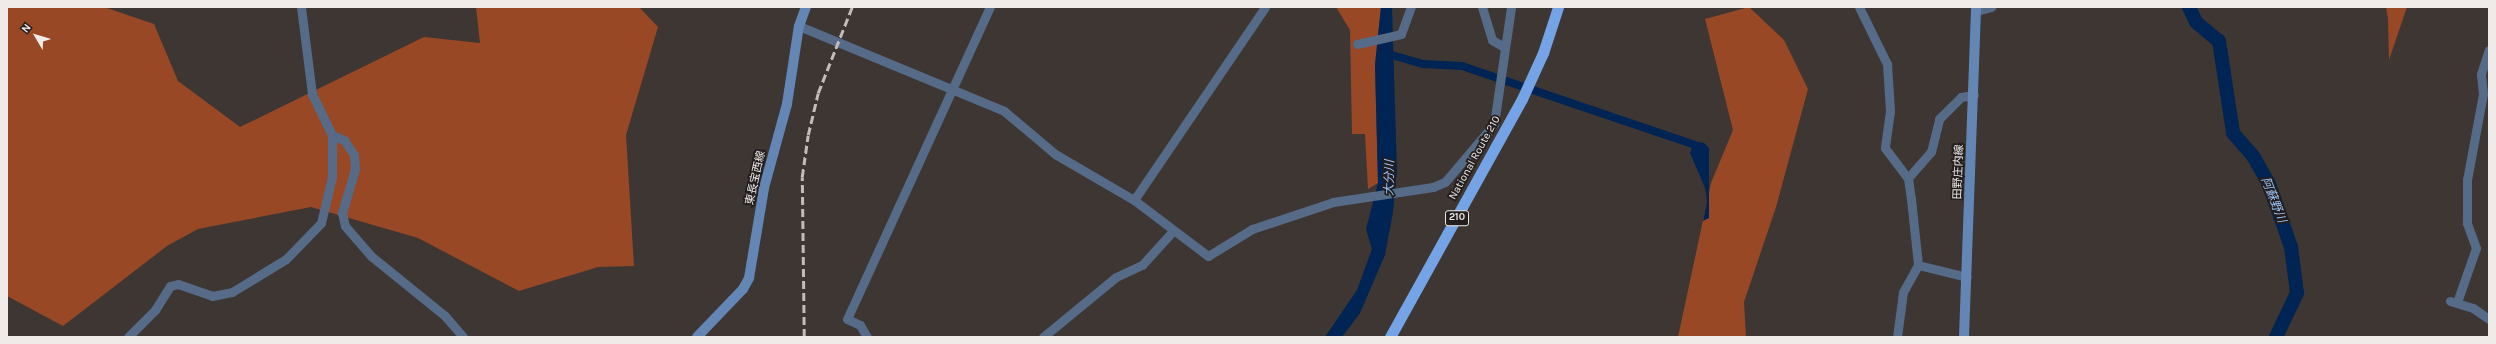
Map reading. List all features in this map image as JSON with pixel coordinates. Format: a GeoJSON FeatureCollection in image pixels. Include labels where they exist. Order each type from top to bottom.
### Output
{"type":"FeatureCollection","features":[{"type":"Feature","properties":{"kind":"highway","name":"National Route 210"},"geometry":{"type":"LineString","coordinates":[[1390,337],[1522,99],[1533,77],[1558,7]]}},
{"type":"Feature","properties":{"kind":"main road","name":"東長宝西線"},"geometry":{"type":"LineString","coordinates":[[697,337],[743,289],[749,278],[764,188],[787,104],[798,26],[806,7]]}},
{"type":"Feature","properties":{"kind":"main road","name":"田野庄内線"},"geometry":{"type":"LineString","coordinates":[[1964,337],[1976,9]]}},
{"type":"Feature","properties":{"kind":"street"},"geometry":{"type":"LineString","coordinates":[[128,337],[155,310],[170,286],[178,284],[212,296],[232,292],[286,259],[306,241],[321,223],[332,177],[332,135],[312,94],[301,7]]}},
{"type":"Feature","properties":{"kind":"street"},"geometry":{"type":"LineString","coordinates":[[867,337],[860,325],[847,319],[990,7]]}},
{"type":"Feature","properties":{"kind":"street"},"geometry":{"type":"LineString","coordinates":[[1134,200],[1264,7]]}},
{"type":"Feature","properties":{"kind":"street"},"geometry":{"type":"LineString","coordinates":[[1357,44],[1401,34],[1411,7]]}},
{"type":"Feature","properties":{"kind":"street"},"geometry":{"type":"LineString","coordinates":[[1482,7],[1492,40],[1504,47]]}},
{"type":"Feature","properties":{"kind":"street"},"geometry":{"type":"LineString","coordinates":[[798,26],[951,91],[1004,111],[1055,154],[1134,200],[1200,252],[1212,256],[1257,228],[1337,201],[1416,190],[1445,182],[1492,128],[1511,7]]}},
{"type":"Feature","properties":{"kind":"street"},"geometry":{"type":"LineString","coordinates":[[1859,7],[1887,64],[1890,111],[1885,148],[1908,178],[1918,265],[1903,292],[1897,337]]}},
{"type":"Feature","properties":{"kind":"street"},"geometry":{"type":"LineString","coordinates":[[1976,9],[1991,7]]}},
{"type":"Feature","properties":{"kind":"street"},"geometry":{"type":"LineString","coordinates":[[2489,50],[2481,74],[2483,94],[2467,180],[2467,223],[2476,248],[2454,301],[2489,319]]}},
{"type":"Feature","properties":{"kind":"street"},"geometry":{"type":"LineString","coordinates":[[1908,178],[1931,152],[1939,119],[1961,97],[1974,95]]}},
{"type":"Feature","properties":{"kind":"street"},"geometry":{"type":"LineString","coordinates":[[332,135],[344,140],[354,155],[355,169],[342,213],[345,226],[371,256],[444,316],[463,337]]}},
{"type":"Feature","properties":{"kind":"street"},"geometry":{"type":"LineString","coordinates":[[1043,337],[1116,277],[1142,265],[1173,232]]}},
{"type":"Feature","properties":{"kind":"street"},"geometry":{"type":"LineString","coordinates":[[1918,265],[1967,277]]}},
{"type":"Feature","properties":{"kind":"shaded area"},"geometry":{"type":"Polygon","coordinates":[[[7,7],[104,7],[154,24],[178,81],[240,127],[424,37],[480,43],[476,7],[639,7],[658,27],[626,135],[634,266],[598,267],[519,291],[418,238],[311,207],[198,229],[167,246],[63,326],[7,296],[7,7]]]}},
{"type":"Feature","properties":{"kind":"shaded area"},"geometry":{"type":"Polygon","coordinates":[[[1336,7],[1381,7],[1375,65],[1378,183],[1368,189],[1365,134],[1352,134],[1350,30],[1336,7]]]}},
{"type":"Feature","properties":{"kind":"shaded area"},"geometry":{"type":"Polygon","coordinates":[[[1749,7],[1784,40],[1808,89],[1776,207],[1744,302],[1746,337],[1678,337],[1711,183],[1733,130],[1705,19],[1749,7]]]}},
{"type":"Feature","properties":{"kind":"shaded area"},"geometry":{"type":"Polygon","coordinates":[[[2386,7],[2407,7],[2389,60],[2388,19],[2386,7]]]}},
{"type":"Feature","properties":{"kind":"water","name":"大分川"},"geometry":{"type":"Polygon","coordinates":[[[1381,7],[1392,7],[1397,171],[1393,212],[1385,255],[1360,313],[1342,337],[1325,337],[1357,290],[1372,249],[1366,229],[1378,183],[1375,65],[1381,7]]]}},
{"type":"Feature","properties":{"kind":"water"},"geometry":{"type":"Polygon","coordinates":[[[1694,141],[1704,143],[1709,148],[1709,218],[1703,221],[1707,201],[1705,188],[1690,153],[1694,141]]]}},
{"type":"Feature","properties":{"kind":"waterway","name":"阿蘇野川"},"geometry":{"type":"LineString","coordinates":[[2189,7],[2196,22],[2219,41],[2233,133],[2253,156],[2269,184],[2291,247],[2297,293],[2276,337]]}},
{"type":"Feature","properties":{"kind":"waterway"},"geometry":{"type":"LineString","coordinates":[[1388,54],[1424,64],[1462,66],[1693,144]]}},
{"type":"Feature","properties":{"kind":"railway"},"geometry":{"type":"LineString","coordinates":[[804,337],[802,177],[808,135],[818,93],[852,7]]}}]}
